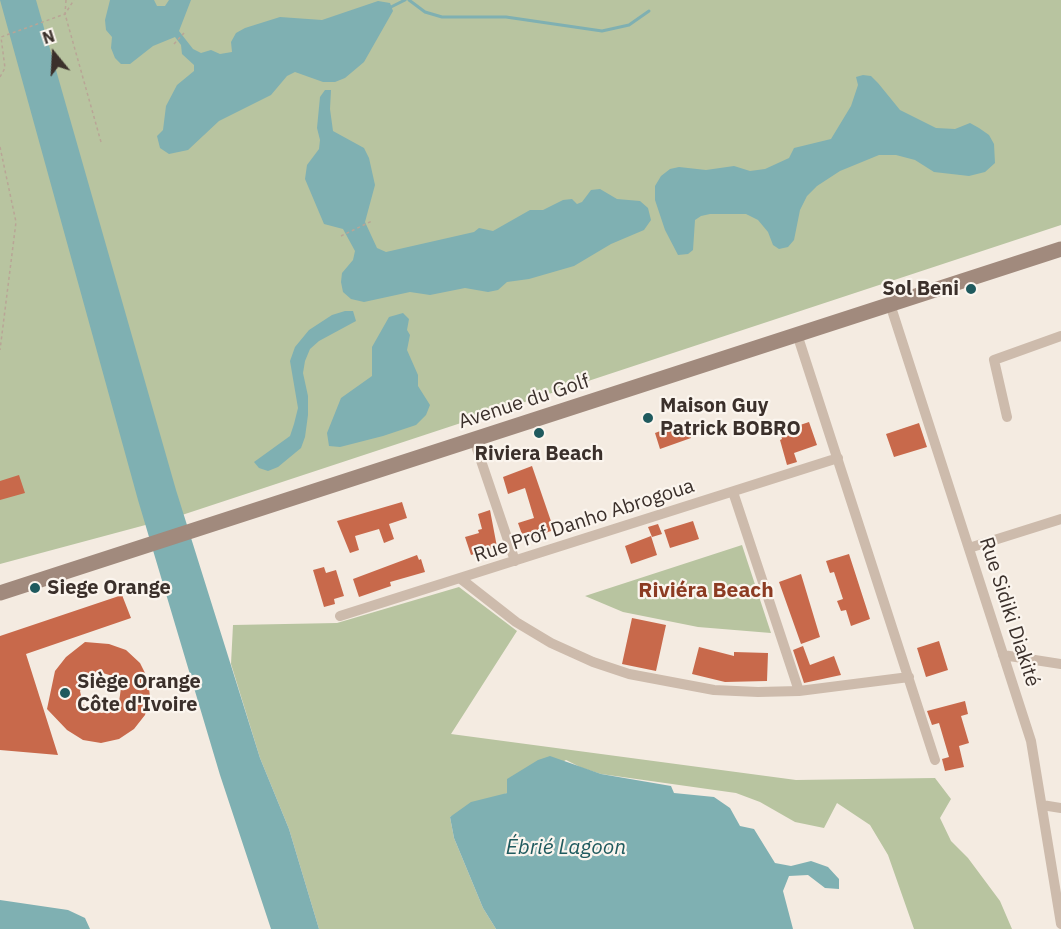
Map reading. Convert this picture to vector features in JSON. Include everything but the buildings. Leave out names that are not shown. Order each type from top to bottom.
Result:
[{"type":"main road","name":"Avenue du Golf","points":[[0,593],[797,334],[893,312],[1061,249]]},
{"type":"street","name":"Rue Sidiki Diakité","points":[[893,312],[1031,741],[1061,924]]},
{"type":"street","points":[[797,334],[935,760]]},
{"type":"street","points":[[1007,417],[994,360],[1060,340]]},
{"type":"street","points":[[474,440],[515,561]]},
{"type":"street","name":"Rue Prof Danho Abrogoua","points":[[340,616],[838,458]]},
{"type":"street","points":[[733,492],[799,691]]},
{"type":"street","points":[[969,548],[1061,519]]},
{"type":"street","points":[[461,579],[516,622],[551,644],[629,674],[714,690],[799,691],[909,677]]},
{"type":"street","points":[[1003,655],[1061,664]]},
{"type":"street","points":[[1042,805],[1061,808]]},
{"type":"path","points":[[66,0],[65,14],[101,142]]},
{"type":"path","points":[[0,77],[5,68],[0,36],[65,14],[74,0]]},
{"type":"path","points":[[174,44],[184,33]]},
{"type":"path","points":[[0,147],[16,222],[0,350]]},
{"type":"path","points":[[340,236],[372,221]]},
{"type":"green space","points":[[0,0],[1061,0],[1061,225],[179,516],[0,564]]},
{"type":"green space","points":[[742,545],[771,633],[698,627],[623,612],[585,596]]},
{"type":"green space","points":[[459,587],[517,631],[451,734],[796,780],[935,778],[951,799],[940,818],[951,841],[968,858],[1000,901],[1012,929],[914,929],[888,855],[870,825],[837,803],[824,828],[795,822],[760,802],[736,793],[601,774],[566,760],[507,793],[450,817],[454,838],[483,908],[496,929],[319,929],[289,829],[260,758],[231,664],[233,625],[337,623]]},
{"type":"water","points":[[0,0],[36,0],[176,490],[260,758],[289,829],[319,929],[271,929],[220,775],[138,500]]},
{"type":"water","points":[[110,0],[154,0],[157,6],[165,6],[169,0],[191,0],[179,31],[193,49],[201,53],[211,50],[220,54],[232,52],[231,42],[236,33],[280,17],[322,20],[378,1],[390,3],[393,11],[364,62],[345,78],[335,82],[323,82],[295,72],[287,76],[271,95],[219,121],[188,150],[169,154],[160,148],[157,136],[163,130],[166,106],[177,85],[194,71],[194,65],[182,54],[181,45],[175,37],[153,46],[130,64],[121,64],[115,58],[111,48],[112,37],[106,30],[105,20]]},
{"type":"water","points":[[871,76],[900,110],[936,128],[955,129],[970,123],[979,128],[989,135],[994,144],[995,163],[985,172],[969,176],[934,172],[915,160],[896,155],[879,155],[840,171],[817,186],[807,196],[800,210],[794,240],[788,247],[779,249],[773,245],[768,232],[758,220],[746,214],[710,214],[695,220],[693,250],[688,254],[678,255],[665,230],[655,200],[655,186],[661,176],[670,169],[679,167],[706,170],[734,166],[750,171],[765,169],[789,158],[794,148],[831,139],[851,106],[858,85],[856,77]]},
{"type":"water","points":[[325,90],[331,90],[330,109],[333,131],[364,148],[369,158],[375,185],[365,222],[377,248],[386,252],[474,232],[479,228],[493,231],[530,210],[543,210],[563,200],[572,199],[577,204],[582,202],[591,190],[600,189],[617,199],[640,201],[648,208],[651,220],[644,230],[611,244],[574,266],[529,279],[507,282],[498,290],[488,292],[465,288],[430,295],[410,292],[364,302],[351,299],[343,292],[341,282],[342,273],[353,260],[355,251],[343,229],[324,224],[305,179],[307,165],[319,149],[320,140],[317,128],[320,97]]},
{"type":"water","points":[[353,311],[356,321],[319,341],[310,349],[305,361],[303,373],[308,396],[308,415],[301,448],[278,467],[268,471],[259,468],[254,462],[290,436],[294,424],[298,408],[290,361],[295,347],[309,330],[332,315]]},
{"type":"water","points":[[403,313],[409,319],[407,330],[410,335],[407,350],[418,375],[418,386],[430,405],[426,415],[416,425],[383,436],[340,447],[329,446],[327,433],[341,398],[372,376],[372,347],[389,317]]},
{"type":"water","name":"Ébrié Lagoon","points":[[550,756],[601,774],[671,786],[674,793],[714,797],[730,808],[740,826],[754,829],[775,863],[791,866],[811,861],[828,867],[839,879],[839,889],[825,888],[808,875],[789,876],[783,891],[793,929],[496,929],[483,908],[454,838],[450,817],[471,802],[507,793],[507,779],[538,760]]},
{"type":"water","points":[[0,900],[68,910],[85,918],[90,929],[0,929]]},
{"type":"waterway","points":[[391,7],[405,0]]},
{"type":"waterway","points":[[409,0],[425,12],[442,17],[506,17],[602,31],[629,25],[649,11]]},
{"type":"place","name":"Sol Beni","points":[[971,289]]},
{"type":"place","name":"Maison Guy Patrick BOBRO","points":[[648,418]]},
{"type":"place","name":"Riviera Beach","points":[[539,433]]},
{"type":"place","name":"Siege Orange","points":[[35,588]]},
{"type":"place","name":"Siège Orange Côte d'Ivoire","points":[[65,693]]},
{"type":"district","name":"Riviéra Beach","points":[[706,591]]}]
